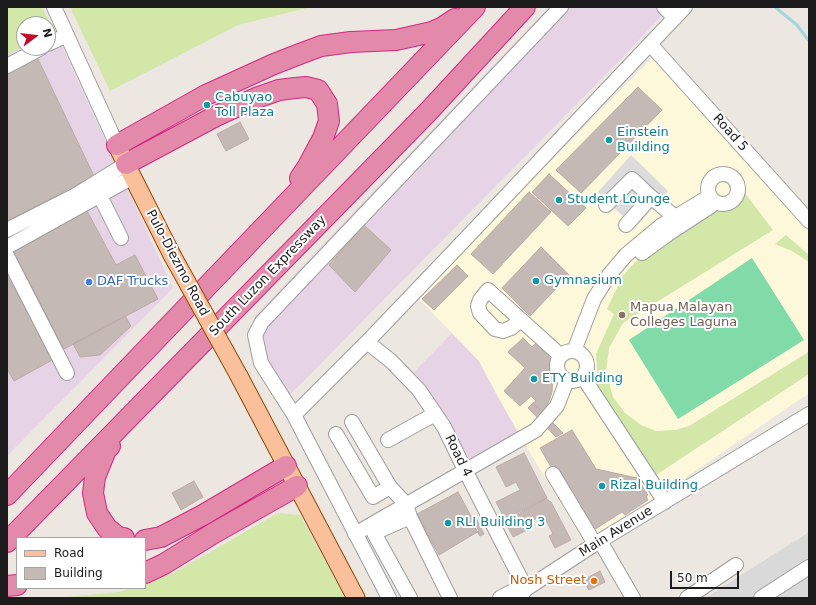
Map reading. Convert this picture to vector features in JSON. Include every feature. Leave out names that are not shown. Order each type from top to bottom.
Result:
[{"type":"highway","points":[[117,145],[206,95],[297,54],[321,46],[351,42],[396,40],[432,32],[443,27],[471,7]]},
{"type":"highway","points":[[7,495],[475,7]]},
{"type":"highway","name":"South Luzon Expressway","points":[[7,542],[428,112],[525,7]]},
{"type":"highway","points":[[130,171],[216,116],[256,98],[279,90],[306,87],[318,90],[327,104],[329,121],[323,138],[308,166],[269,222]]},
{"type":"highway","points":[[118,537],[107,528],[97,513],[93,493],[95,477],[106,450],[139,407]]},
{"type":"highway","points":[[146,540],[161,537],[175,530],[286,466]]},
{"type":"highway","points":[[146,573],[164,564],[214,533],[297,486]]},
{"type":"main road","name":"Pulo-Diezmo Road","points":[[117,145],[172,255],[239,376],[356,598]]},
{"type":"street","name":"Pulo-Diezmo Road","points":[[54,7],[117,145]]},
{"type":"street","points":[[389,598],[294,415],[262,363],[255,335],[262,322],[561,7]]},
{"type":"street","points":[[664,7],[675,18]]},
{"type":"street","points":[[294,415],[367,342],[685,7]]},
{"type":"street","points":[[56,40],[67,35]]},
{"type":"street","name":"Road 5","points":[[650,44],[809,221]]},
{"type":"street","points":[[7,66],[26,56]]},
{"type":"street","points":[[7,247],[100,196],[130,171]]},
{"type":"street","points":[[7,230],[76,195],[130,171]]},
{"type":"street","points":[[606,205],[632,179],[675,217]]},
{"type":"street","points":[[100,196],[121,238]]},
{"type":"street","points":[[626,225],[652,197]]},
{"type":"street","points":[[521,320],[572,354],[585,359],[587,364],[586,373],[583,377],[575,381],[567,380],[560,374],[558,365],[572,354],[616,280],[630,261],[713,199],[675,217],[662,225],[626,255],[609,275],[594,299],[572,354]]},
{"type":"street","points":[[7,256],[67,373]]},
{"type":"street","name":"Road 4","points":[[367,342],[391,361],[419,390],[444,427],[522,593]]},
{"type":"street","points":[[583,377],[665,502]]},
{"type":"street","points":[[410,598],[374,532],[465,470],[536,430],[557,406],[567,380]]},
{"type":"street","points":[[388,440],[435,414]]},
{"type":"street","name":"Main Avenue","points":[[500,598],[511,592],[522,593],[598,543],[809,414]]},
{"type":"street","points":[[352,422],[390,487],[408,510],[450,598]]},
{"type":"street","points":[[336,434],[374,497],[390,487]]},
{"type":"street","points":[[553,474],[633,598]]},
{"type":"street","points":[[355,534],[408,510]]},
{"type":"street","points":[[687,598],[736,565]]},
{"type":"street","points":[[761,598],[809,567]]},
{"type":"shaded area","points":[[549,7],[670,7],[624,56],[279,406],[258,370],[249,345],[255,316]]},
{"type":"shaded area","points":[[56,35],[173,288],[7,456],[7,55],[16,50],[16,56],[56,56]]},
{"type":"shaded area","name":"Mapua Malayan Colleges Laguna","points":[[655,55],[777,193],[809,232],[809,393],[669,489],[583,541],[520,436],[479,361],[417,297]]},
{"type":"shaded area","points":[[631,155],[668,191],[635,228],[598,192]]},
{"type":"shaded area","points":[[452,333],[479,361],[520,436],[471,462],[420,378],[414,372]]},
{"type":"shaded area","points":[[809,532],[809,598],[705,598]]},
{"type":"green space","points":[[7,7],[42,7],[46,16],[16,16],[16,50],[7,55]]},
{"type":"green space","points":[[70,7],[311,7],[238,25],[110,91]]},
{"type":"green space","points":[[745,193],[773,230],[623,323],[609,348],[606,372],[613,397],[625,413],[641,425],[656,431],[675,430],[689,426],[807,353],[809,350],[809,374],[656,475],[598,385],[596,354],[614,314],[607,309],[622,277],[635,262],[716,207],[726,206],[736,201]]},
{"type":"green space","points":[[786,235],[809,255],[809,262],[792,251],[775,244]]},
{"type":"green space","points":[[752,258],[804,340],[678,419],[629,340]]},
{"type":"green space","points":[[278,513],[300,515],[345,598],[56,598],[120,592],[129,589],[146,589],[146,583],[175,572]]},
{"type":"building","points":[[37,57],[94,176],[7,221],[7,73]]},
{"type":"building","name":"Einstein Building","points":[[638,87],[662,110],[581,193],[556,170]]},
{"type":"building","points":[[240,122],[249,139],[226,151],[217,134]]},
{"type":"building","name":"Student Lounge","points":[[549,174],[586,208],[568,226],[532,192]]},
{"type":"building","points":[[529,192],[551,212],[493,274],[471,254]]},
{"type":"building","name":"DAF Trucks","points":[[86,209],[116,265],[135,255],[158,299],[64,349],[12,249]]},
{"type":"building","points":[[364,225],[391,250],[355,292],[329,265]]},
{"type":"building","name":"Gymnasium","points":[[541,247],[569,275],[530,316],[502,288]]},
{"type":"building","points":[[457,265],[468,276],[434,310],[422,299]]},
{"type":"building","points":[[7,276],[54,359],[14,381],[7,369]]},
{"type":"building","points":[[125,316],[131,326],[100,355],[80,357],[73,344]]},
{"type":"building","name":"ETY Building","points":[[523,338],[532,347],[536,343],[544,352],[546,349],[551,362],[553,374],[552,392],[543,413],[533,403],[536,401],[531,396],[520,406],[504,391],[525,368],[508,352]]},
{"type":"building","points":[[533,403],[563,433],[556,437],[528,408]]},
{"type":"building","name":"Rizal Building","points":[[572,430],[596,469],[637,478],[648,495],[646,496],[648,500],[625,515],[622,512],[589,533],[540,448]]},
{"type":"building","points":[[524,453],[547,498],[505,519],[496,502],[520,490],[516,482],[506,487],[496,467]]},
{"type":"building","points":[[194,481],[203,497],[181,510],[172,493]]},
{"type":"building","name":"RLI Building 3","points":[[458,492],[479,531],[439,555],[417,514]]},
{"type":"building","points":[[546,499],[551,502],[571,540],[555,548],[549,536],[553,534],[545,518],[541,516],[524,525],[527,530],[513,537],[505,521]]},
{"type":"building","points":[[476,518],[484,534],[480,536],[471,521]]},
{"type":"building","name":"Nosh Street","points":[[600,571],[605,582],[589,590],[583,580]]},
{"type":"waterway","points":[[775,7],[797,25],[809,41]]},
{"type":"place","name":"Cabuyao Toll Plaza","points":[[207,105]]},
{"type":"place","name":"Einstein Building","points":[[609,140]]},
{"type":"place","name":"Student Lounge","points":[[559,200]]},
{"type":"place","name":"Gymnasium","points":[[536,281]]},
{"type":"place","name":"DAF Trucks","points":[[89,282]]},
{"type":"place","name":"Mapua Malayan Colleges Laguna","points":[[622,315]]},
{"type":"place","name":"ETY Building","points":[[534,379]]},
{"type":"place","name":"Rizal Building","points":[[602,486]]},
{"type":"place","name":"RLI Building 3","points":[[448,523]]},
{"type":"place","name":"Nosh Street","points":[[594,581]]}]
